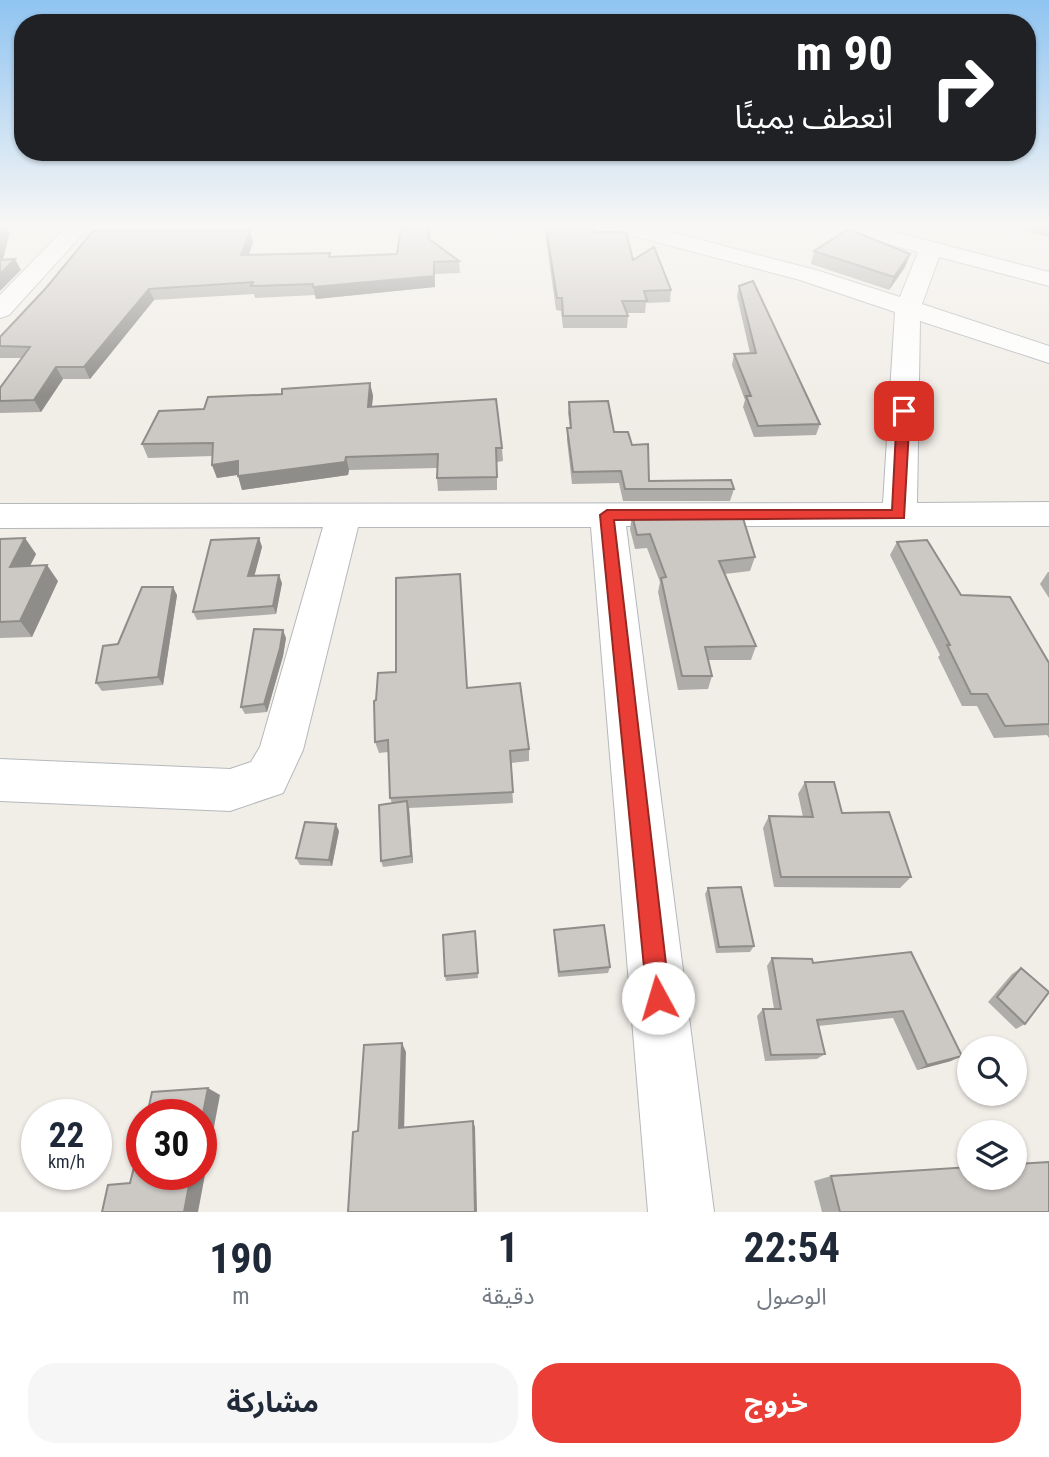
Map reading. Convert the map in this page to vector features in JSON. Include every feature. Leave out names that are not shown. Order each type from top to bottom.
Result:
[{"type":"street","points":[[0,310],[25,284]]},
{"type":"street","points":[[834,284],[1049,355]]},
{"type":"street","points":[[899,514],[908,308],[917,284]]},
{"type":"street","points":[[0,516],[1049,514]]},
{"type":"street","points":[[0,780],[230,790],[267,778],[281,750],[344,515]]},
{"type":"street","points":[[607,515],[681,1212]]},
{"type":"building","points":[[50,284],[230,284],[149,289],[84,367],[56,367],[34,400],[0,401],[0,388],[30,347],[0,346],[0,337]]},
{"type":"building","points":[[252,284],[351,284],[313,287],[313,284],[251,286]]},
{"type":"building","points":[[555,284],[668,284],[671,290],[644,291],[647,301],[622,301],[628,316],[563,316],[562,298],[557,298]]},
{"type":"building","points":[[754,284],[820,424],[758,426],[746,396],[751,396],[734,354],[756,353],[739,286]]},
{"type":"building","points":[[370,383],[368,407],[496,399],[502,448],[496,448],[497,477],[437,478],[438,454],[346,457],[345,462],[238,476],[238,461],[212,465],[213,443],[142,444],[159,411],[204,409],[208,397],[282,394],[282,389]]},
{"type":"building","points":[[608,401],[614,432],[628,432],[632,445],[648,444],[649,481],[731,480],[734,489],[625,489],[621,471],[573,472],[567,428],[571,428],[569,402]]},
{"type":"building","points":[[632,515],[742,515],[755,557],[719,561],[756,646],[705,647],[712,676],[682,676],[661,578],[666,577],[650,534],[637,535]]},
{"type":"building","points":[[25,538],[10,567],[47,565],[20,621],[0,622],[0,539]]},
{"type":"building","points":[[259,538],[248,576],[279,575],[273,606],[193,612],[211,540]]},
{"type":"building","points":[[927,540],[961,595],[1010,597],[1049,663],[1049,724],[1005,726],[987,694],[971,694],[947,645],[950,645],[897,542]]},
{"type":"building","points":[[460,574],[467,688],[520,683],[529,749],[510,751],[513,792],[390,798],[388,740],[375,742],[374,701],[378,673],[396,672],[396,578]]},
{"type":"building","points":[[142,587],[173,587],[158,677],[96,683],[103,646],[118,644]]},
{"type":"building","points":[[254,629],[283,630],[264,704],[241,707]]},
{"type":"building","points":[[805,782],[834,782],[842,813],[889,812],[911,877],[781,877],[769,816],[813,817]]},
{"type":"building","points":[[407,801],[411,856],[381,861],[379,805]]},
{"type":"building","points":[[305,822],[336,824],[329,860],[296,858]]},
{"type":"building","points":[[741,887],[754,946],[719,947],[708,888]]},
{"type":"building","points":[[604,925],[610,967],[559,972],[554,930]]},
{"type":"building","points":[[475,931],[478,973],[445,976],[443,935]]},
{"type":"building","points":[[911,952],[957,1046],[957,1057],[927,1065],[903,1011],[817,1020],[825,1054],[771,1055],[763,1009],[781,1009],[772,958],[812,959],[813,963]]},
{"type":"building","points":[[1021,968],[1049,992],[1025,1024],[997,997]]},
{"type":"building","points":[[402,1043],[399,1128],[473,1121],[475,1212],[348,1212],[353,1132],[358,1131],[364,1045]]},
{"type":"building","points":[[208,1088],[206,1099],[150,1099],[152,1092]]},
{"type":"building","points":[[1049,1162],[1049,1212],[840,1212],[831,1176],[957,1168],[957,1190],[1027,1190],[1027,1163]]},
{"type":"building","points":[[126,1183],[126,1190],[188,1190],[184,1212],[102,1212],[107,1190],[112,1190],[112,1185]]},
{"type":"route","points":[[658,998],[607,515],[899,514],[904,411]]}]
